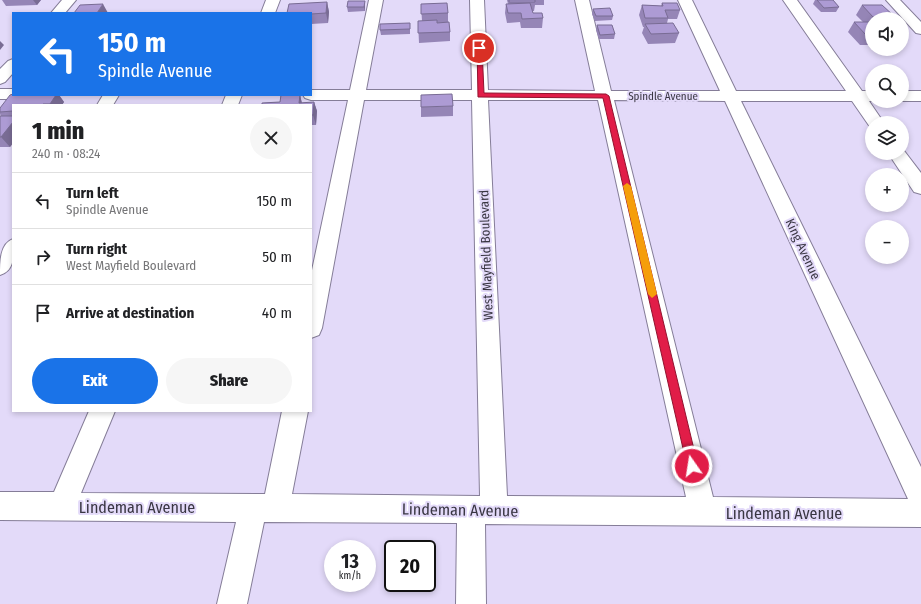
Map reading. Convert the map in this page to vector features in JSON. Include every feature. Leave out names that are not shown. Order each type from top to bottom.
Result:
[{"type":"street","points":[[59,12],[69,0]]},
{"type":"street","points":[[268,12],[273,0]]},
{"type":"street","points":[[312,323],[376,0]]},
{"type":"street","name":"West Mayfield Boulevard","points":[[471,604],[482,511],[480,95],[477,0]]},
{"type":"street","points":[[582,0],[606,96],[703,512]]},
{"type":"street","name":"King Avenue","points":[[685,0],[731,96],[919,513]]},
{"type":"street","points":[[790,0],[865,96]]},
{"type":"street","points":[[893,0],[921,30]]},
{"type":"street","points":[[0,79],[12,65]]},
{"type":"street","points":[[0,94],[12,94]]},
{"type":"street","name":"Spindle Avenue","points":[[312,95],[865,96]]},
{"type":"street","points":[[909,96],[921,96]]},
{"type":"street","points":[[902,160],[921,187]]},
{"type":"street","points":[[0,268],[12,249]]},
{"type":"street","points":[[62,506],[102,412]]},
{"type":"street","points":[[232,604],[295,412]]},
{"type":"street","name":"Lindeman Avenue","points":[[0,506],[482,511],[919,513]]},
{"type":"building","points":[[509,0],[535,0],[535,2],[509,2]]},
{"type":"building","points":[[817,0],[833,0],[839,7],[824,8]]},
{"type":"building","points":[[348,1],[365,1],[364,7],[347,7]]},
{"type":"building","points":[[327,2],[326,13],[312,14],[312,12],[287,12],[289,4]]},
{"type":"building","points":[[447,3],[448,13],[421,14],[421,4]]},
{"type":"building","points":[[530,3],[533,13],[542,13],[543,18],[522,19],[521,13],[508,13],[506,4]]},
{"type":"building","points":[[662,3],[677,3],[680,10],[665,10],[668,18],[645,18],[642,5],[663,6]]},
{"type":"building","points":[[103,4],[98,12],[75,12],[80,5]]},
{"type":"building","points":[[862,5],[882,5],[890,12],[868,12]]},
{"type":"building","points":[[610,8],[613,16],[596,16],[593,9]]},
{"type":"building","points":[[437,20],[437,23],[449,22],[450,32],[418,33],[418,21]]},
{"type":"building","points":[[854,22],[865,22],[865,34]]},
{"type":"building","points":[[410,23],[410,29],[380,30],[380,24]]},
{"type":"building","points":[[673,23],[679,33],[651,34],[645,24]]},
{"type":"building","points":[[597,25],[612,25],[615,34],[600,35]]},
{"type":"building","points":[[452,94],[453,106],[421,107],[421,95]]},
{"type":"building","points":[[10,95],[55,96],[50,104],[12,104],[12,111],[0,112],[0,108]]},
{"type":"building","points":[[281,96],[300,96],[299,103],[314,102],[313,115],[312,104],[262,104],[280,102]]},
{"type":"building","points":[[0,116],[12,116],[12,123],[0,137]]},
{"type":"slow traffic","points":[[627,186],[652,294]]},
{"type":"route","points":[[479,48],[480,95],[606,96],[692,466]]}]
